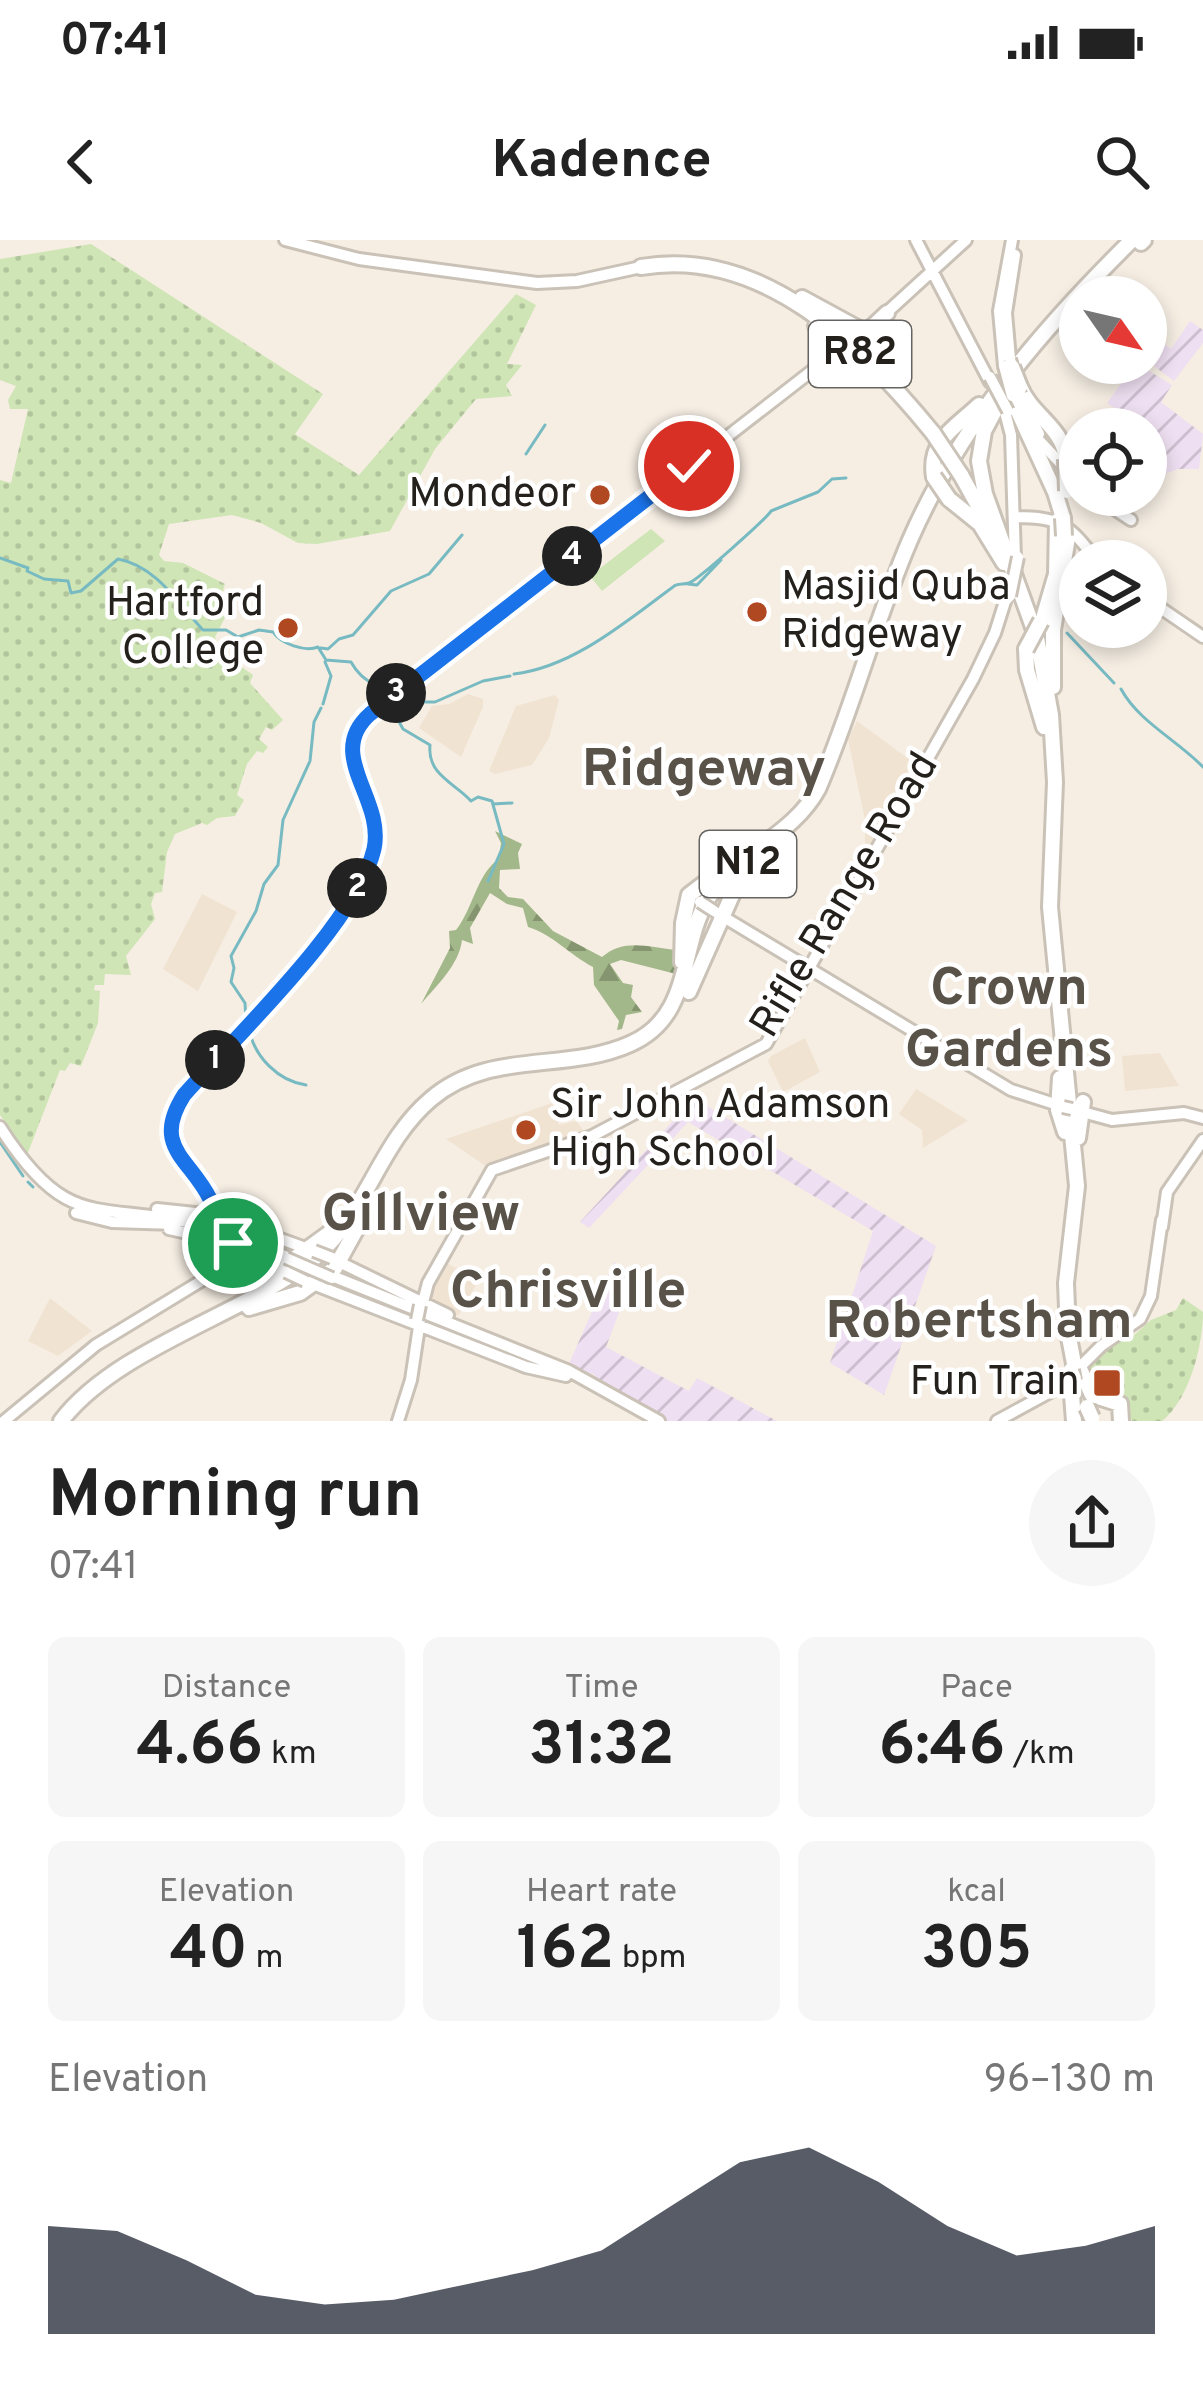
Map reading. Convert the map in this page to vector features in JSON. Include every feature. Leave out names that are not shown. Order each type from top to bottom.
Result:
[{"type":"highway","name":"N12","points":[[1107,276],[1140,241]]},
{"type":"highway","name":"N12","points":[[657,1028],[679,995],[699,919],[713,891],[789,827],[811,801],[918,521],[977,418],[1038,338],[1140,241]]},
{"type":"highway","name":"R82","points":[[640,264],[706,265],[740,274],[779,289],[832,331],[905,396],[935,432],[1012,559]]},
{"type":"highway","points":[[779,289],[861,335],[905,396]]},
{"type":"highway","points":[[779,289],[838,350],[905,396]]},
{"type":"highway","points":[[861,335],[887,313]]},
{"type":"highway","name":"N12","points":[[657,1028],[683,997],[703,922],[715,897],[805,818],[824,788],[931,510],[968,443],[1012,399],[1059,334]]},
{"type":"highway","points":[[1038,338],[978,406],[940,439],[933,455],[934,477],[949,499],[1012,559],[1051,750]]},
{"type":"highway","points":[[1006,355],[1012,399],[1055,492],[1063,526]]},
{"type":"highway","points":[[1012,399],[1032,409],[1059,434]]},
{"type":"highway","points":[[1012,399],[984,431],[979,456],[985,494],[1037,638],[1051,750],[1047,905],[1077,1188],[1066,1276],[1068,1332],[1082,1397]]},
{"type":"highway","name":"R82","points":[[962,471],[1012,559]]},
{"type":"highway","points":[[1066,516],[1046,618],[1050,907],[1074,1170]]},
{"type":"highway","points":[[1051,750],[1027,670],[1026,649],[1059,597]]},
{"type":"highway","points":[[657,1028],[679,984],[682,923],[695,898],[780,832],[811,801]]},
{"type":"highway","points":[[64,1421],[100,1382],[319,1255],[351,1220],[418,1111],[467,1076],[501,1065],[617,1049],[657,1028],[682,1005],[730,913],[744,874],[785,836]]},
{"type":"highway","points":[[1060,1044],[1055,1104],[1074,1170]]},
{"type":"highway","points":[[1066,1064],[1088,1114],[1074,1170],[1061,1287],[1065,1345],[1082,1397],[1093,1406],[1106,1400],[1118,1407],[1118,1421]]},
{"type":"highway","points":[[188,1333],[349,1214],[387,1162]]},
{"type":"highway","points":[[210,1326],[330,1273],[387,1162]]},
{"type":"highway","points":[[64,1421],[104,1386],[322,1259],[355,1222],[387,1162]]},
{"type":"highway","points":[[1082,1397],[1092,1395],[1120,1404],[1118,1421]]},
{"type":"main road","name":"R82","points":[[285,240],[359,260],[537,283],[577,281],[640,264]]},
{"type":"main road","name":"R82","points":[[307,240],[379,257],[543,278],[640,264]]},
{"type":"main road","points":[[917,240],[932,271]]},
{"type":"main road","points":[[887,313],[964,240]]},
{"type":"main road","points":[[1006,355],[1012,243]]},
{"type":"main road","points":[[213,1231],[177,1156],[172,1130],[181,1100],[312,952],[358,888],[375,842],[373,819],[349,752],[350,734],[362,718],[861,335],[932,271]]},
{"type":"main road","name":"Rifle Range Road","points":[[932,271],[984,368]]},
{"type":"main road","name":"Rifle Range Road","points":[[397,1421],[417,1317],[435,1266],[483,1180],[499,1165],[590,1137],[763,1047],[998,633],[1009,594],[1018,519],[1012,399],[984,368],[932,271]]},
{"type":"main road","points":[[680,471],[761,416],[838,350]]},
{"type":"main road","points":[[1018,519],[1063,526],[1076,540]]},
{"type":"main road","name":"Rifle Range Road","points":[[973,679],[1009,594]]},
{"type":"main road","points":[[1167,613],[1203,638]]},
{"type":"main road","points":[[695,898],[758,942],[787,954]]},
{"type":"main road","points":[[725,918],[1011,1090],[1088,1114],[1184,1109],[1203,1116]]},
{"type":"main road","points":[[0,1127],[28,1180],[69,1203],[99,1211],[155,1214],[330,1273],[560,1367],[655,1421]]},
{"type":"main road","points":[[0,1138],[28,1180],[83,1215],[213,1231],[330,1273],[575,1378],[655,1421]]},
{"type":"main road","points":[[998,1421],[1061,1386],[1082,1397],[1100,1347],[1145,1310],[1167,1192],[1203,1140]]},
{"type":"main road","points":[[177,1156],[205,1190]]},
{"type":"main road","points":[[4,1421],[105,1338],[205,1276],[213,1231],[207,1175]]},
{"type":"main road","points":[[289,1259],[330,1273],[526,1367],[575,1378]]},
{"type":"main road","points":[[330,1273],[397,1316],[417,1317],[560,1367]]},
{"type":"shaded area","points":[[1190,321],[1203,330],[1203,343],[1174,381],[1167,376],[1167,346],[1171,349]]},
{"type":"shaded area","points":[[1121,384],[1172,385],[1161,402],[1203,434],[1199,469],[1167,473],[1167,408],[1114,408],[1107,403]]},
{"type":"shaded area","points":[[468,694],[483,699],[483,707],[461,757],[419,728],[432,706]]},
{"type":"shaded area","points":[[555,695],[559,700],[549,738],[532,765],[495,774],[489,771],[516,706]]},
{"type":"shaded area","points":[[857,721],[918,766],[869,857],[865,856],[865,820],[848,739]]},
{"type":"shaded area","points":[[202,894],[237,912],[198,991],[163,969]]},
{"type":"shaded area","points":[[805,1038],[820,1072],[783,1092],[768,1061]]},
{"type":"shaded area","points":[[1160,1053],[1179,1086],[1125,1091],[1122,1056]]},
{"type":"shaded area","points":[[916,1089],[967,1121],[923,1148],[922,1130],[899,1114]]},
{"type":"shaded area","points":[[694,1098],[936,1246],[884,1395],[830,1363],[873,1231],[688,1122],[589,1228],[580,1222]]},
{"type":"shaded area","name":"Sir John Adamson High School","points":[[552,1103],[559,1125],[576,1121],[588,1136],[487,1167],[446,1139]]},
{"type":"shaded area","points":[[443,1261],[479,1280],[458,1316],[430,1302],[427,1295]]},
{"type":"shaded area","points":[[614,1262],[634,1273],[606,1347],[689,1391],[697,1378],[777,1421],[668,1421],[594,1380],[595,1375],[568,1366]]},
{"type":"shaded area","points":[[50,1298],[92,1331],[58,1356],[28,1341]]},
{"type":"green space","points":[[91,244],[323,394],[295,434],[359,475],[516,294],[536,305],[507,364],[522,365],[506,385],[512,396],[476,399],[435,449],[390,531],[317,544],[298,543],[261,523],[232,515],[169,524],[159,555],[225,584],[221,598],[232,604],[215,637],[219,651],[253,675],[250,683],[283,720],[272,730],[266,727],[259,739],[268,747],[263,753],[257,751],[247,764],[237,795],[244,800],[235,816],[175,834],[167,852],[162,892],[155,893],[151,904],[155,919],[126,956],[131,975],[105,974],[104,985],[95,985],[94,990],[100,991],[98,1023],[81,1066],[70,1063],[65,1071],[60,1070],[27,1155],[0,1115],[0,480],[11,483],[28,409],[10,409],[8,400],[16,386],[0,380],[0,259]]},
{"type":"green space","points":[[651,529],[665,541],[602,591],[590,576]]},
{"type":"green space","points":[[495,831],[522,844],[520,869],[500,870],[499,888],[508,897],[523,899],[553,931],[602,957],[628,946],[675,950],[680,975],[621,960],[610,964],[623,983],[633,985],[631,997],[642,1012],[626,1015],[622,1029],[617,1030],[619,1021],[594,985],[593,967],[528,927],[523,908],[490,893],[470,928],[473,944],[462,940],[452,966],[421,1004],[450,948],[449,931],[456,930],[485,873],[499,859],[501,843]]},
{"type":"green space","points":[[1183,1298],[1203,1312],[1187,1386],[1162,1421],[1132,1421],[1119,1396],[1100,1397],[1085,1369],[1101,1351],[1176,1310]]},
{"type":"waterway","points":[[526,454],[545,425]]},
{"type":"waterway","points":[[514,674],[558,662],[600,640],[675,586],[695,579],[771,511],[818,492],[832,479],[846,478]]},
{"type":"waterway","points":[[321,648],[353,635],[391,591],[429,574],[462,535]]},
{"type":"waterway","points":[[0,558],[44,579],[68,581],[71,593],[81,591],[118,559],[132,563],[165,587],[203,630],[226,630],[238,637],[259,630],[273,632],[294,646],[318,647],[326,660],[351,662],[385,696]]},
{"type":"waterway","points":[[688,584],[697,585],[721,560]]},
{"type":"waterway","points":[[1081,648],[1114,683]]},
{"type":"waterway","points":[[323,704],[331,676],[325,662]]},
{"type":"waterway","points":[[393,702],[435,702],[483,681],[510,676]]},
{"type":"waterway","points":[[1121,689],[1138,711],[1203,767]]},
{"type":"waterway","points":[[390,702],[400,713],[403,729],[430,745],[433,764],[443,778],[471,801],[478,797],[492,801],[504,844],[488,881]]},
{"type":"waterway","points":[[246,1021],[245,1003],[231,982],[231,956],[256,911],[264,884],[278,865],[283,820],[310,761],[314,722],[321,708]]},
{"type":"waterway","points":[[493,804],[512,803]]},
{"type":"waterway","points":[[249,1030],[269,1066],[286,1079],[306,1085]]},
{"type":"waterway","points":[[0,1142],[23,1176]]},
{"type":"waterway","points":[[34,1180],[73,1209]]},
{"type":"waterway","points":[[28,1182],[33,1187]]},
{"type":"place","name":"Mondeor","points":[[600,495]]},
{"type":"place","name":"Masjid Quba Ridgeway","points":[[757,612]]},
{"type":"place","name":"Hartford College","points":[[288,628]]},
{"type":"place","name":"Sir John Adamson High School","points":[[526,1130]]},
{"type":"place","name":"Fun Train","points":[[1107,1383]]},
{"type":"district","name":"Ridgeway","points":[[704,771]]},
{"type":"district","name":"Crown Gardens","points":[[1009,1021]]},
{"type":"district","name":"Gillview","points":[[421,1216]]},
{"type":"district","name":"Chrisville","points":[[568,1293]]},
{"type":"district","name":"Robertsham","points":[[979,1323]]},
{"type":"route","points":[[233,1243],[215,1238],[211,1200],[175,1150],[173,1118],[184,1095],[325,937],[364,874],[374,846],[374,822],[352,756],[354,731],[689,466]]}]
